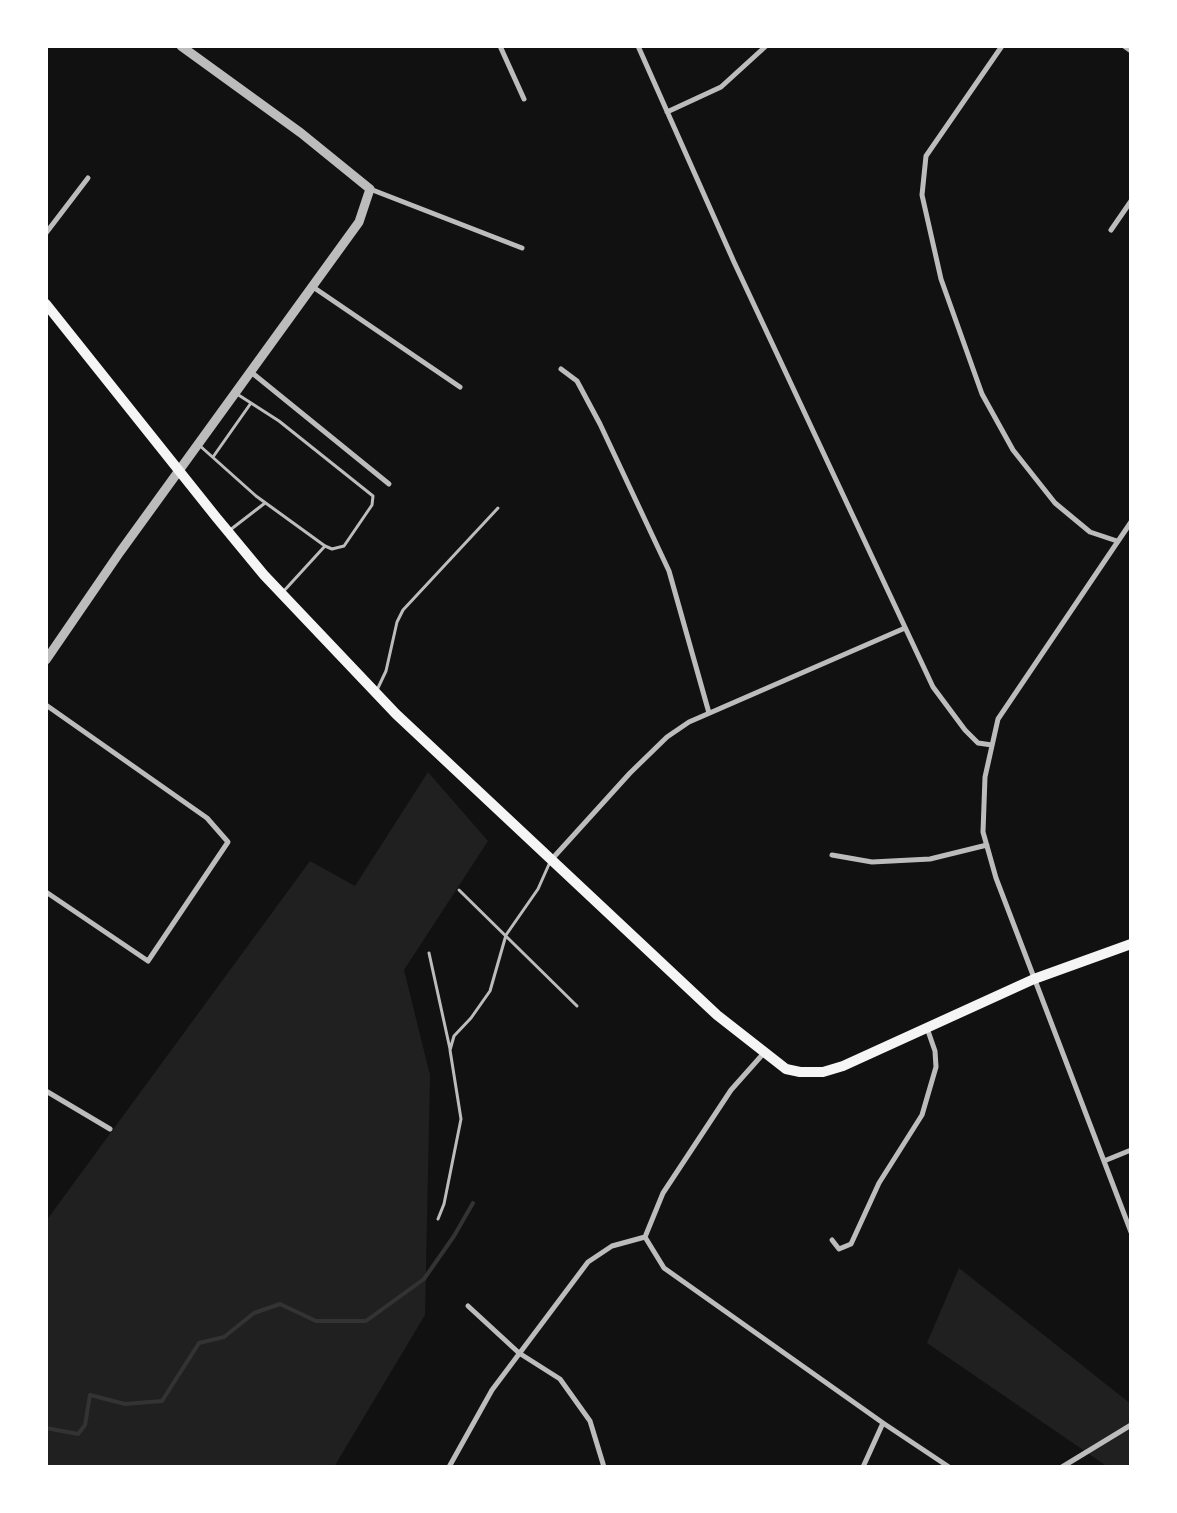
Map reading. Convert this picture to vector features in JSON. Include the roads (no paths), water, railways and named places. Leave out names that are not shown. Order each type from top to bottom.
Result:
[{"type":"main road","points":[[46,304],[228,532],[282,594],[396,714],[717,1015],[763,1054],[786,1069],[822,1072],[844,1066],[1034,979],[1131,944]]},
{"type":"street","points":[[181,46],[301,134],[370,188],[522,248]]},
{"type":"street","points":[[500,46],[524,99]]},
{"type":"street","points":[[638,46],[738,270],[932,687],[965,730],[978,742],[992,745]]},
{"type":"street","points":[[667,112],[721,87],[766,46]]},
{"type":"street","points":[[1002,46],[926,156],[922,195],[940,279],[982,394],[1013,450],[1055,503],[1090,532],[1117,541]]},
{"type":"street","points":[[1124,46],[1131,51]]},
{"type":"street","points":[[46,233],[88,178]]},
{"type":"street","points":[[46,660],[120,552],[359,222],[370,188]]},
{"type":"street","points":[[1111,230],[1131,201]]},
{"type":"street","points":[[312,287],[460,388]]},
{"type":"street","points":[[561,369],[577,380],[600,424],[669,571],[709,713]]},
{"type":"street","points":[[251,372],[389,484]]},
{"type":"street","points":[[1131,522],[998,719],[985,778],[983,832],[996,878],[1131,1232]]},
{"type":"street","points":[[552,859],[630,772],[667,737],[689,722],[905,628]]},
{"type":"street","points":[[46,705],[207,818],[228,842],[148,961],[46,892]]},
{"type":"street","points":[[832,855],[872,862],[930,859],[987,845]]},
{"type":"street","points":[[832,1240],[839,1249],[851,1244],[879,1182],[922,1115],[936,1067],[935,1051],[926,1028]]},
{"type":"street","points":[[645,1237],[663,1192],[731,1090],[763,1054]]},
{"type":"street","points":[[46,1091],[110,1129]]},
{"type":"street","points":[[1104,1160],[1131,1150]]},
{"type":"street","points":[[449,1467],[492,1390],[588,1262],[612,1246],[645,1237]]},
{"type":"street","points":[[645,1237],[664,1268],[883,1423],[949,1467]]},
{"type":"street","points":[[468,1306],[519,1353],[560,1379],[590,1421],[604,1467]]},
{"type":"street","points":[[864,1467],[883,1423]]},
{"type":"street","points":[[1062,1467],[1131,1425]]},
{"type":"lane","points":[[199,445],[265,503],[325,546],[332,549],[344,546],[372,505],[373,496],[279,421],[236,393]]},
{"type":"lane","points":[[213,457],[251,403]]},
{"type":"lane","points":[[228,532],[265,503]]},
{"type":"lane","points":[[376,693],[384,676],[397,622],[403,610],[498,508]]},
{"type":"lane","points":[[282,594],[325,546]]},
{"type":"lane","points":[[450,1050],[454,1036],[471,1018],[490,991],[506,935],[538,889],[552,859]]},
{"type":"lane","points":[[459,890],[577,1006]]},
{"type":"lane","points":[[429,953],[450,1050],[461,1119],[444,1204],[438,1219]]},
{"type":"waterway","points":[[46,1428],[78,1434],[85,1425],[90,1395],[125,1404],[162,1401],[199,1343],[224,1337],[254,1313],[280,1304],[316,1321],[366,1321],[424,1279],[454,1236],[473,1203]]}]
